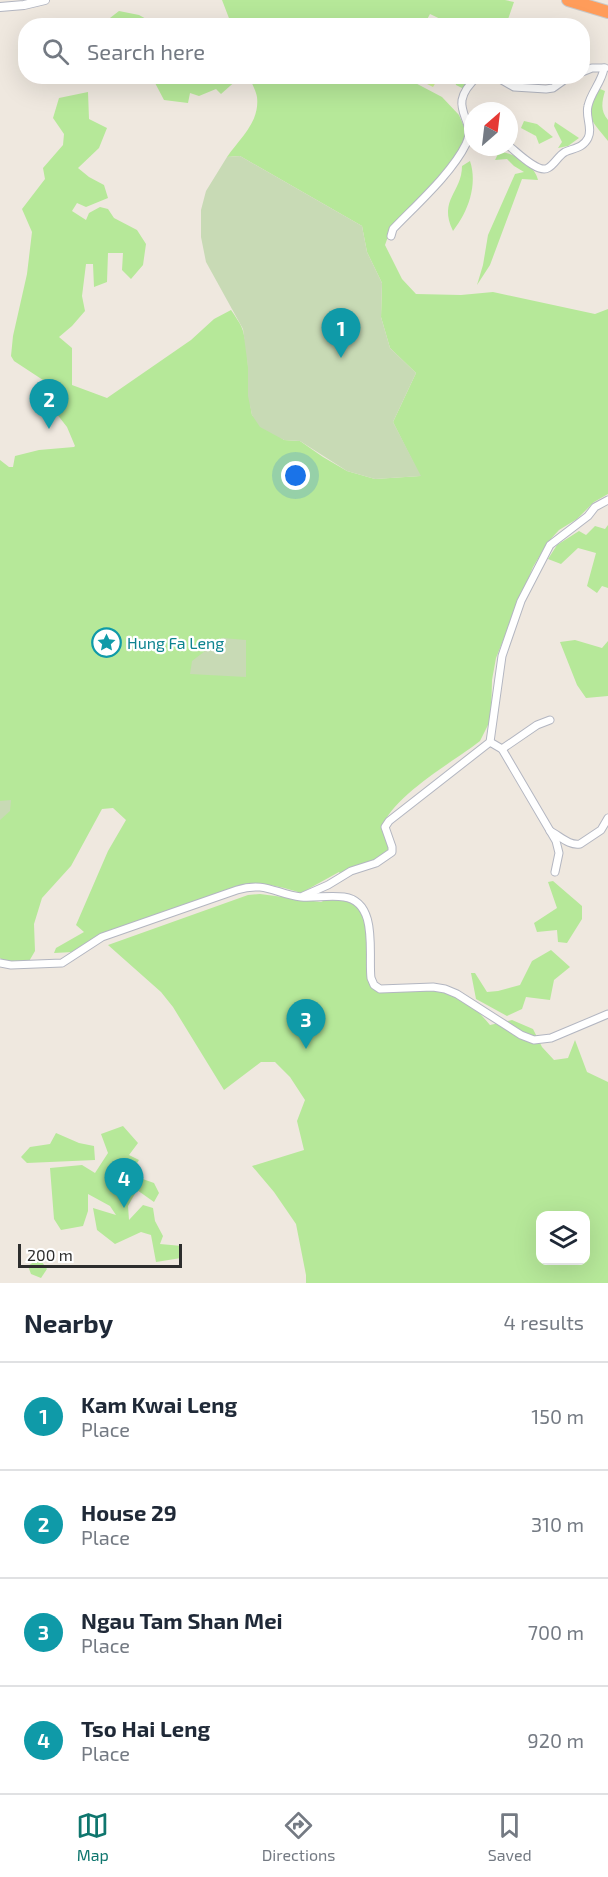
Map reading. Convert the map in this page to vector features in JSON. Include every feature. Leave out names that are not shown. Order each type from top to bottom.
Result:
[{"type":"highway","points":[[568,0],[608,12]]},
{"type":"street","points":[[0,7],[45,0]]},
{"type":"street","points":[[518,153],[537,168],[544,169],[562,154],[580,148],[588,140],[590,132],[588,106],[606,68],[590,69]]},
{"type":"street","points":[[392,236],[393,229],[453,164],[468,142],[468,124],[461,103],[472,84]]},
{"type":"street","points":[[509,84],[514,87],[546,89],[559,84]]},
{"type":"street","points":[[301,897],[351,871],[376,863],[392,852],[385,827],[388,821],[490,742],[502,656],[521,601],[550,545],[588,516],[596,507],[608,500]]},
{"type":"street","points":[[502,749],[537,725],[550,720]]},
{"type":"street","points":[[490,742],[502,749],[556,841],[559,853],[555,872]]},
{"type":"street","points":[[550,831],[569,843],[580,844],[601,830],[608,818]]},
{"type":"street","points":[[0,963],[11,965],[62,963],[102,937],[246,887],[262,886],[301,897],[345,897],[359,903],[366,915],[369,930],[371,978],[374,985],[380,988],[445,989],[457,994],[521,1035],[534,1040],[551,1038],[608,1014]]},
{"type":"green space","points":[[222,0],[505,0],[514,2],[508,18],[438,18],[430,14],[428,18],[229,18]]},
{"type":"green space","points":[[119,11],[144,18],[110,18]]},
{"type":"green space","points":[[156,84],[232,84],[221,94],[216,89],[199,96],[190,93],[188,103],[164,100]]},
{"type":"green space","points":[[253,84],[417,84],[442,97],[459,115],[464,127],[464,143],[449,169],[391,228],[385,245],[402,279],[416,294],[461,295],[493,292],[595,314],[608,309],[608,494],[594,502],[577,519],[559,530],[548,542],[533,567],[496,658],[492,680],[491,719],[480,741],[410,792],[388,816],[382,828],[390,846],[385,855],[344,879],[339,872],[301,893],[269,885],[237,888],[73,952],[54,953],[56,948],[84,932],[76,925],[108,851],[126,820],[113,808],[102,809],[71,866],[42,898],[34,924],[35,951],[28,963],[6,962],[0,958],[0,460],[9,467],[13,467],[15,456],[39,450],[75,446],[67,427],[49,404],[46,382],[14,361],[11,356],[13,336],[27,274],[32,232],[22,209],[45,179],[43,168],[63,145],[64,134],[53,118],[59,98],[88,92],[89,119],[107,128],[99,148],[78,168],[104,185],[108,198],[86,207],[77,203],[72,211],[86,220],[89,213],[100,207],[108,209],[114,218],[137,230],[146,244],[143,265],[131,279],[122,270],[123,253],[108,253],[107,282],[94,287],[93,264],[86,264],[82,296],[85,311],[59,337],[72,348],[72,385],[107,398],[191,340],[214,319],[231,310],[241,326],[245,341],[252,415],[284,440],[300,441],[347,471],[375,479],[420,476],[393,422],[416,373],[390,348],[381,317],[382,283],[367,252],[362,226],[240,156],[227,157],[252,122],[257,97]]},
{"type":"green space","points":[[456,84],[470,84],[467,88]]},
{"type":"green space","points":[[595,87],[605,91],[602,106],[608,120],[608,141],[591,117],[590,105]]},
{"type":"green space","points":[[524,121],[537,124],[553,137],[539,144],[536,136],[521,128]]},
{"type":"green space","points":[[555,122],[579,138],[568,146],[558,148],[562,142],[554,126]]},
{"type":"green space","points":[[240,156],[362,226],[367,252],[382,283],[381,317],[390,348],[416,373],[393,422],[421,476],[375,479],[347,471],[300,441],[284,440],[260,427],[252,415],[248,396],[248,367],[243,329],[206,262],[201,237],[201,210],[206,191],[227,157]]},
{"type":"green space","points":[[497,156],[515,156],[533,169],[538,180],[522,179],[490,265],[477,285],[488,235],[515,174],[524,172],[507,159],[495,160]]},
{"type":"green space","points":[[470,161],[473,179],[470,198],[453,231],[449,220],[449,203],[461,175],[462,166]]},
{"type":"green space","points":[[608,525],[608,588],[602,586],[597,593],[587,586],[596,553],[578,548],[561,564],[548,559],[557,545],[579,531],[586,535],[595,526],[605,529]]},
{"type":"green space","points":[[222,638],[246,640],[246,677],[190,674],[192,661]]},
{"type":"green space","points":[[575,640],[602,648],[608,641],[608,696],[586,698],[577,685],[560,642]]},
{"type":"green space","points":[[11,800],[10,811],[0,820],[0,801]]},
{"type":"green space","points":[[553,881],[582,906],[582,919],[567,943],[558,942],[557,930],[537,932],[534,923],[557,908],[548,882]]},
{"type":"green space","points":[[260,894],[321,902],[336,895],[353,896],[353,904],[363,913],[367,933],[368,978],[383,991],[440,991],[461,998],[478,1011],[490,1025],[512,1020],[533,1029],[542,1047],[554,1060],[568,1058],[575,1040],[587,1072],[608,1082],[608,1283],[306,1283],[296,1224],[274,1192],[252,1166],[304,1150],[297,1121],[305,1100],[290,1077],[275,1062],[261,1062],[224,1090],[173,1007],[161,992],[108,945],[248,895]]},
{"type":"green space","points":[[551,950],[570,967],[554,980],[550,1000],[526,997],[522,1009],[507,1016],[476,999],[471,973],[475,973],[487,992],[520,985],[532,961]]},
{"type":"green space","points":[[123,1126],[138,1143],[129,1155],[139,1160],[130,1174],[114,1188],[118,1192],[137,1177],[154,1183],[159,1193],[154,1202],[137,1190],[128,1206],[129,1220],[143,1205],[153,1208],[155,1221],[163,1236],[160,1244],[182,1246],[181,1258],[156,1262],[151,1235],[141,1232],[115,1244],[97,1230],[93,1208],[116,1215],[110,1206],[88,1194],[88,1211],[83,1226],[61,1230],[54,1219],[50,1168],[82,1165],[95,1173],[108,1153],[101,1134]]},
{"type":"green space","points":[[56,1133],[79,1143],[94,1146],[95,1160],[27,1163],[21,1157],[30,1147],[50,1144]]},
{"type":"green space","points":[[39,1258],[47,1269],[41,1278],[31,1274],[28,1266]]},
{"type":"place","name":"Kam Kwai Leng","points":[[341,358]]},
{"type":"place","name":"House 29","points":[[49,429]]},
{"type":"place","name":"Hung Fa Leng","points":[[106,643]]},
{"type":"place","name":"Ngau Tam Shan Mei","points":[[306,1049]]},
{"type":"place","name":"Tso Hai Leng","points":[[124,1208]]}]
